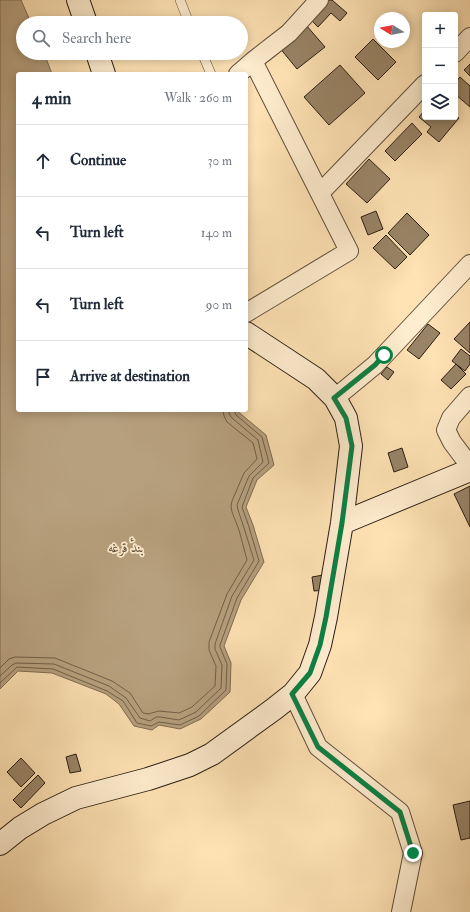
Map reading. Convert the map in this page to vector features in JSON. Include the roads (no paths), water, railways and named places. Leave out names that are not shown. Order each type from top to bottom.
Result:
[{"type":"main road","points":[[78,0],[84,16]]},
{"type":"main road","points":[[99,60],[103,72]]},
{"type":"main road","points":[[0,844],[20,828],[43,814],[76,798],[148,779],[190,765],[212,754],[274,710],[292,694],[310,673],[320,645],[326,617],[342,523],[352,446],[346,418],[334,398],[316,379],[248,334]]},
{"type":"main road","points":[[342,523],[470,470]]},
{"type":"street","points":[[240,72],[289,33],[319,0]]},
{"type":"street","points":[[458,50],[470,37]]},
{"type":"street","points":[[248,312],[349,251],[253,61]]},
{"type":"street","points":[[320,193],[422,87]]},
{"type":"street","points":[[334,398],[375,365],[470,264]]},
{"type":"street","points":[[470,396],[451,418],[446,430],[452,442],[470,466]]},
{"type":"street","points":[[292,694],[318,747],[400,812],[413,853],[401,912]]},
{"type":"lane","points":[[180,0],[186,16]]},
{"type":"lane","points":[[205,60],[210,72]]},
{"type":"water","name":"بندٔ قرغه","points":[[0,0],[21,0],[28,16],[16,16],[16,60],[47,60],[51,72],[16,72],[16,412],[238,412],[266,435],[274,465],[257,480],[246,507],[264,562],[241,600],[224,646],[231,663],[230,692],[201,719],[180,729],[159,725],[152,730],[134,726],[119,704],[106,694],[52,673],[18,671],[0,689]]}]
